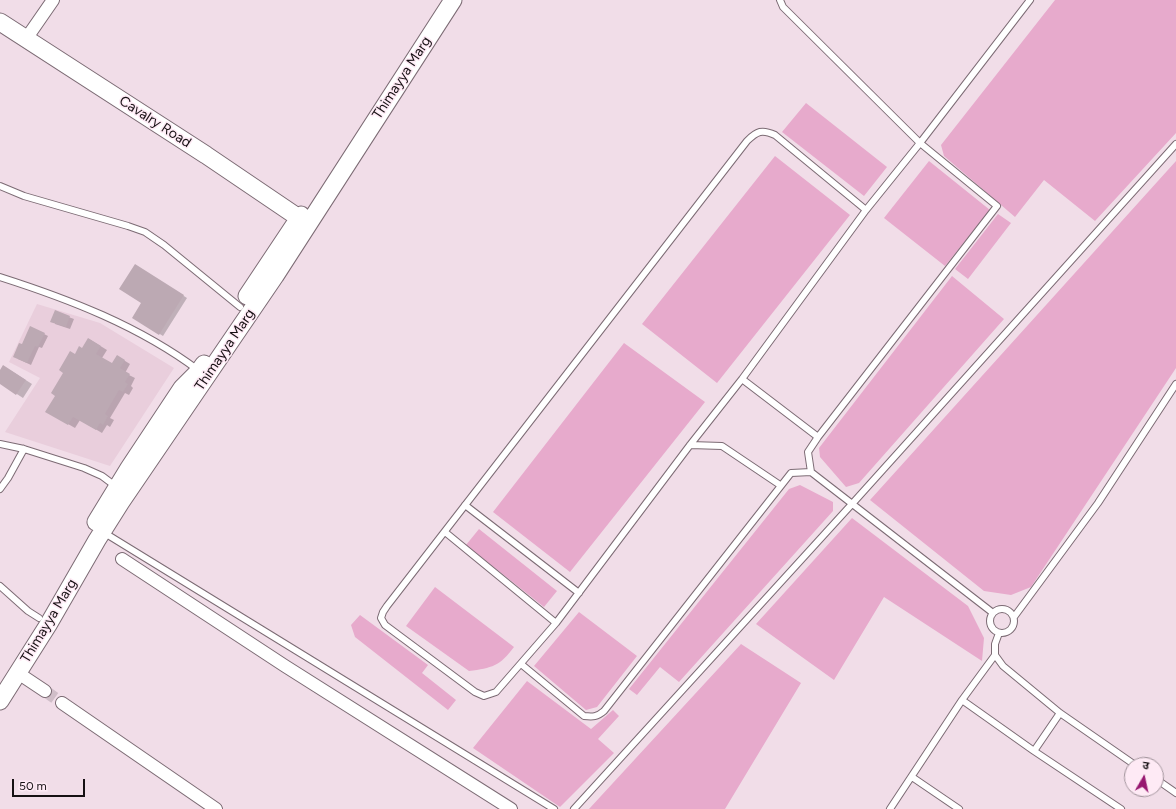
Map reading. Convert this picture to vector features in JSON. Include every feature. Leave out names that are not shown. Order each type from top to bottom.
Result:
[{"type":"street","points":[[26,39],[53,0]]},
{"type":"street","name":"Thimayya Marg","points":[[304,221],[440,0]]},
{"type":"street","name":"Thimayya Marg","points":[[0,701],[48,625],[102,532],[304,221],[453,0]]},
{"type":"street","name":"Cavalry Road","points":[[0,22],[206,155],[304,221]]},
{"type":"street","name":"Thimayya Marg","points":[[0,679],[39,618],[108,501],[182,388],[199,371],[240,307],[270,273]]},
{"type":"street","points":[[122,559],[285,666],[511,809]]},
{"type":"street","points":[[18,673],[45,692]]},
{"type":"street","points":[[62,703],[216,809]]},
{"type":"lane","points":[[780,0],[783,7],[920,143],[997,206],[818,437],[808,452],[811,472]]},
{"type":"lane","points":[[866,210],[775,135],[767,131],[761,131],[753,135],[383,612],[382,618],[385,625],[475,692],[484,696],[496,692],[556,623],[690,445],[742,379],[866,210],[920,143],[1030,0]]},
{"type":"lane","points":[[574,809],[852,504],[1176,144]]},
{"type":"lane","points":[[0,186],[24,196],[145,232],[164,245],[240,307]]},
{"type":"lane","points":[[0,278],[61,299],[104,316],[148,338],[199,371]]},
{"type":"lane","points":[[742,379],[818,437]]},
{"type":"lane","points":[[1014,617],[1098,503],[1176,384]]},
{"type":"lane","points":[[0,444],[24,449],[84,468],[102,476],[118,486]]},
{"type":"lane","points":[[690,445],[722,446],[780,485]]},
{"type":"lane","points":[[0,489],[8,478],[24,449]]},
{"type":"lane","points":[[521,664],[584,716],[598,716],[604,711],[780,485],[791,473],[811,472],[993,614]]},
{"type":"lane","points":[[465,506],[579,593]]},
{"type":"lane","points":[[102,532],[554,809]]},
{"type":"lane","points":[[445,532],[556,623]]},
{"type":"lane","points":[[0,586],[28,611],[39,618]]},
{"type":"lane","points":[[1000,610],[1011,612],[1015,623],[1010,631],[999,633],[994,630],[990,620],[993,614],[1000,610]]},
{"type":"lane","points":[[890,809],[912,778],[962,700],[995,656],[999,633]]},
{"type":"lane","points":[[995,656],[1009,670],[1060,713],[1124,757]]},
{"type":"lane","points":[[962,700],[1034,751],[1121,809]]},
{"type":"lane","points":[[1034,751],[1060,713]]},
{"type":"lane","points":[[912,778],[959,809]]},
{"type":"lane","points":[[1164,785],[1176,793]]},
{"type":"shaded area","points":[[1055,0],[1176,0],[1176,133],[1095,221],[1044,180],[1015,217],[944,156],[941,145]]},
{"type":"shaded area","points":[[806,103],[887,167],[864,196],[782,132]]},
{"type":"shaded area","points":[[775,156],[850,215],[717,383],[642,324]]},
{"type":"shaded area","points":[[929,161],[990,210],[945,266],[884,218]]},
{"type":"shaded area","points":[[1176,161],[1176,368],[1031,587],[1011,595],[984,591],[870,500]]},
{"type":"shaded area","points":[[998,214],[1011,223],[968,279],[955,269]]},
{"type":"shaded area","points":[[952,276],[1004,319],[859,483],[846,487],[820,457],[819,448]]},
{"type":"shaded area","points":[[37,304],[100,323],[174,368],[110,466],[5,432],[40,378],[9,362]]},
{"type":"shaded area","points":[[624,343],[705,402],[570,572],[493,512]]},
{"type":"shaded area","points":[[800,485],[833,502],[833,511],[679,682],[660,667],[637,695],[629,689],[789,489]]},
{"type":"shaded area","points":[[852,518],[968,606],[984,638],[982,661],[884,597],[834,680],[756,624]]},
{"type":"shaded area","points":[[479,529],[557,591],[544,607],[466,545]]},
{"type":"shaded area","points":[[435,587],[514,647],[500,662],[484,669],[469,671],[406,626]]},
{"type":"shaded area","points":[[579,612],[637,656],[597,707],[586,710],[534,666]]},
{"type":"shaded area","points":[[360,615],[428,665],[422,673],[456,700],[448,710],[355,637],[351,625]]},
{"type":"shaded area","points":[[741,644],[801,683],[725,809],[589,809]]},
{"type":"shaded area","points":[[527,681],[591,729],[613,710],[619,716],[598,739],[614,753],[560,807],[473,748]]},
{"type":"building","points":[[135,264],[184,295],[159,335],[132,318],[141,303],[119,289]]},
{"type":"building","points":[[55,310],[70,316],[66,327],[50,322]]},
{"type":"building","points":[[30,326],[45,333],[38,347],[35,346],[27,363],[13,357],[19,343],[22,344]]},
{"type":"building","points":[[88,338],[101,346],[96,354],[112,363],[117,355],[125,360],[120,368],[130,374],[125,382],[128,384],[123,392],[119,390],[105,414],[108,416],[103,425],[100,423],[96,430],[73,417],[68,425],[45,412],[55,396],[51,393],[63,373],[59,370],[70,351],[75,354],[79,346],[82,348]]},
{"type":"building","points":[[3,365],[26,380],[16,395],[0,384],[0,370]]},
{"type":"tunnel","points":[[45,691],[62,703]]}]
